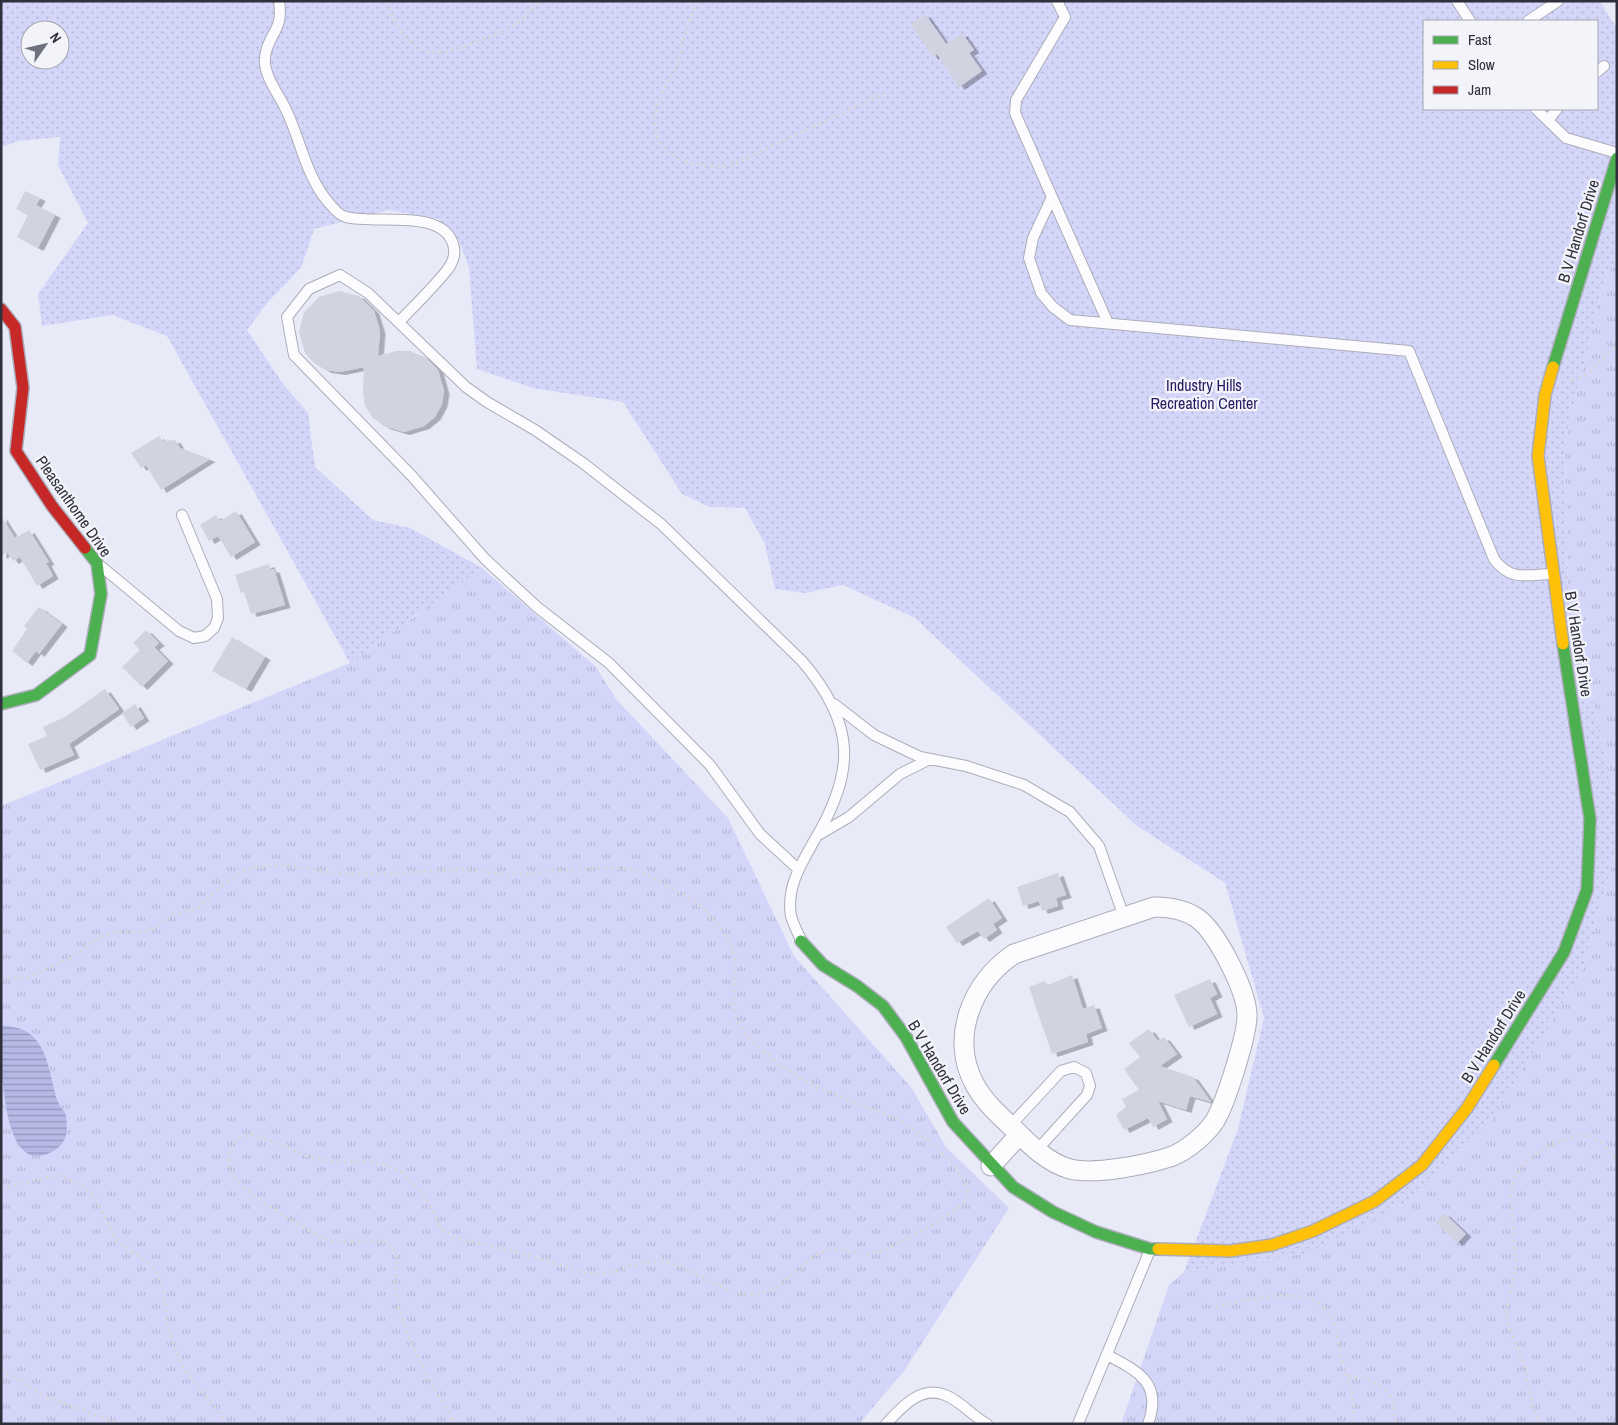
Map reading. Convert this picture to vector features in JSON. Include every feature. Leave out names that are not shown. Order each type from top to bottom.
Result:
[{"type":"street","name":"B V Handorf Drive","points":[[802,941],[823,965],[858,986],[883,1006],[906,1037],[953,1122],[1012,1187],[1053,1212],[1096,1232],[1150,1249],[1230,1251],[1272,1245],[1313,1230],[1375,1200],[1422,1165],[1467,1108],[1564,952],[1586,890],[1590,820],[1552,574],[1538,456],[1548,386],[1617,158]]},
{"type":"street","name":"Pleasanthome Drive","points":[[1,309],[15,327],[23,388],[16,451],[52,506],[98,563],[101,594],[90,655],[36,695],[1,704]]},
{"type":"street","points":[[1154,907],[1170,907],[1186,912],[1198,919],[1209,931],[1238,980],[1245,997],[1246,1032],[1218,1116],[1189,1146],[1171,1156],[1105,1170],[1085,1172],[1068,1169],[1049,1160],[985,1101],[974,1084],[965,1061],[966,1019],[974,998],[985,979],[998,964],[1014,954],[1124,917],[1154,907]]},
{"type":"street","points":[[991,1166],[1015,1130]]},
{"type":"lane","points":[[279,1],[281,14],[278,28],[267,44],[264,60],[288,112],[308,168],[329,204],[343,216],[358,219],[425,222],[444,228],[451,238],[455,252],[449,268],[399,322]]},
{"type":"lane","points":[[1057,1],[1065,16],[1016,100],[1015,113],[1108,324]]},
{"type":"lane","points":[[1456,1],[1469,20]]},
{"type":"lane","points":[[1530,20],[1558,1]]},
{"type":"lane","points":[[1537,110],[1566,138],[1617,153]]},
{"type":"lane","points":[[1548,120],[1556,110]]},
{"type":"lane","points":[[1052,196],[1033,238],[1029,258],[1041,293],[1053,308],[1070,320],[1409,351],[1494,559],[1502,570],[1514,576],[1552,574]]},
{"type":"lane","points":[[798,869],[760,834],[704,758],[609,663],[537,607],[485,559],[411,475],[294,355],[287,317],[309,289],[340,276],[368,293],[466,387],[487,402],[535,430],[583,463],[662,524],[802,662],[823,686],[833,703],[841,723],[844,772],[837,795],[818,835],[798,869],[790,894],[791,916],[802,941]]},
{"type":"lane","points":[[98,563],[179,631],[194,638],[205,636],[214,628],[218,618],[217,599],[182,515]]},
{"type":"lane","points":[[833,703],[874,735],[920,757],[966,766],[1024,785],[1070,812],[1099,846],[1124,917]]},
{"type":"lane","points":[[818,835],[848,817],[900,774],[930,759]]},
{"type":"lane","points":[[1015,1130],[1061,1071],[1074,1067],[1086,1073],[1090,1086],[1087,1095],[1037,1150]]},
{"type":"lane","points":[[1078,1424],[1150,1249]]},
{"type":"lane","points":[[1106,1355],[1136,1369],[1145,1379],[1154,1402],[1148,1424]]},
{"type":"lane","points":[[886,1424],[913,1398],[935,1393],[946,1395],[987,1424]]},
{"type":"path","points":[[389,1],[390,13],[407,39],[432,52],[445,52],[513,26],[538,1]]},
{"type":"path","points":[[697,1],[679,60],[658,104],[655,124],[661,142],[670,156],[710,168],[732,165],[889,91]]},
{"type":"path","points":[[1548,386],[1566,382],[1589,373],[1617,344]]},
{"type":"path","points":[[1,979],[25,978],[69,958],[104,935],[117,932],[149,931],[174,914],[197,909],[226,882],[240,872],[256,867],[289,865],[333,873],[378,874],[464,869],[509,875],[579,869],[628,868],[651,877],[698,903],[720,927],[733,948],[736,962],[732,1006],[738,1024],[752,1041],[778,1064],[811,1085],[898,1119],[931,1142],[958,1170],[968,1190],[967,1199],[951,1213],[890,1248],[867,1254],[833,1249],[817,1254],[775,1289],[756,1294],[742,1294],[724,1288],[677,1266],[662,1262],[645,1262],[605,1274],[585,1273],[518,1252],[455,1238],[442,1229],[423,1194],[414,1183],[394,1169],[366,1161],[330,1162],[314,1158],[252,1134],[239,1138],[228,1156],[229,1166],[236,1182],[248,1192],[324,1239],[347,1243],[363,1241],[386,1242],[393,1248],[398,1261],[395,1286],[404,1323],[424,1368],[455,1424]]},
{"type":"path","points":[[1541,1424],[1533,1407],[1525,1368],[1508,1323],[1506,1311],[1516,1267],[1511,1196],[1513,1179],[1524,1164],[1544,1148],[1575,1136],[1588,1135],[1602,1143],[1617,1160]]},
{"type":"path","points":[[1,1188],[58,1175],[81,1185],[94,1196],[117,1241],[145,1260],[158,1275],[163,1287],[168,1328],[183,1367],[228,1424]]},
{"type":"path","points":[[1216,1307],[1250,1299],[1293,1295],[1324,1307],[1331,1316],[1354,1399],[1351,1424]]},
{"type":"path","points":[[1,1370],[44,1396],[121,1424]]},
{"type":"path","points":[[1348,1376],[1365,1378],[1383,1388],[1394,1405],[1396,1424]]},
{"type":"green space","name":"Industry Hills Recreation Center","points":[[1,1],[1600,1],[1617,29],[1617,256],[1604,282],[1565,440],[1568,596],[1617,808],[1617,847],[1582,971],[1491,1122],[1410,1200],[1308,1253],[1184,1272],[1238,1129],[1264,1018],[1225,883],[1136,825],[915,618],[843,585],[805,593],[775,589],[765,544],[745,508],[710,507],[682,494],[623,402],[533,388],[477,369],[469,267],[458,239],[439,219],[389,210],[314,229],[301,268],[268,302],[247,330],[283,384],[308,413],[315,467],[373,520],[410,528],[482,568],[350,663],[167,336],[112,315],[42,326],[38,294],[88,223],[58,165],[60,137],[18,141],[1,147]]},
{"type":"green space","points":[[1617,256],[1617,808],[1568,596],[1565,440],[1604,282]]},
{"type":"green space","points":[[482,568],[596,667],[616,699],[728,818],[794,956],[911,1087],[946,1147],[1009,1208],[904,1371],[859,1424],[1,1424],[1,806],[350,663]]},
{"type":"green space","points":[[1617,847],[1617,1424],[1121,1424],[1169,1285],[1184,1272],[1308,1253],[1582,971]]},
{"type":"shaded area","points":[[1,1025],[24,1030],[36,1040],[48,1064],[57,1100],[66,1116],[65,1139],[55,1150],[44,1155],[30,1154],[19,1145],[11,1128],[3,1083]]},
{"type":"building","points":[[925,14],[946,44],[962,33],[974,50],[969,53],[982,71],[959,87],[937,54],[933,57],[911,24]]},
{"type":"building","points":[[25,191],[40,198],[36,205],[55,215],[38,248],[17,237],[28,215],[16,209]]},
{"type":"building","points":[[339,291],[359,296],[374,311],[380,331],[378,356],[396,351],[410,351],[425,357],[438,370],[444,391],[442,404],[435,417],[424,426],[404,432],[384,426],[373,418],[365,406],[363,392],[364,367],[340,372],[326,370],[314,363],[305,353],[299,332],[304,312],[319,297]]},
{"type":"building","points":[[159,436],[162,441],[175,440],[180,448],[210,459],[161,490],[146,465],[141,468],[131,453]]},
{"type":"building","points":[[236,511],[255,542],[231,557],[218,536],[209,541],[200,525],[216,515],[220,521]]},
{"type":"building","points":[[1,516],[15,538],[29,530],[49,562],[46,563],[53,576],[37,586],[20,557],[13,561],[7,552],[1,556]]},
{"type":"building","points":[[269,564],[271,570],[274,569],[285,605],[251,614],[244,592],[241,593],[235,575]]},
{"type":"building","points":[[39,607],[62,624],[39,654],[36,651],[27,663],[12,651],[27,629],[24,626]]},
{"type":"building","points":[[146,630],[159,643],[154,647],[168,661],[142,687],[122,667],[140,650],[133,643]]},
{"type":"building","points":[[232,637],[265,657],[246,689],[212,671]]},
{"type":"building","points":[[105,689],[119,709],[69,744],[74,755],[40,770],[28,744],[47,736],[43,727],[65,717]]},
{"type":"building","points":[[135,704],[144,718],[131,727],[122,713]]},
{"type":"building","points":[[1058,873],[1066,895],[1056,898],[1058,906],[1042,911],[1039,901],[1023,906],[1017,887]]},
{"type":"building","points":[[989,898],[1002,918],[993,924],[997,930],[984,939],[978,931],[957,943],[946,927]]},
{"type":"building","points":[[1072,975],[1083,1009],[1094,1005],[1102,1028],[1086,1034],[1088,1042],[1052,1054],[1029,987],[1045,981],[1048,985]]},
{"type":"building","points":[[1210,979],[1217,994],[1210,998],[1217,1014],[1189,1027],[1174,995]]},
{"type":"building","points":[[1149,1029],[1158,1041],[1164,1037],[1177,1054],[1160,1066],[1193,1077],[1211,1102],[1190,1096],[1186,1110],[1158,1101],[1167,1119],[1153,1127],[1148,1118],[1124,1130],[1116,1115],[1126,1107],[1122,1099],[1139,1090],[1124,1069],[1140,1057],[1129,1043]]},
{"type":"building","points":[[1444,1213],[1466,1234],[1457,1243],[1435,1222]]},
{"type":"traffic: fast","points":[[1553,367],[1617,158]]},
{"type":"traffic: fast","points":[[1,704],[36,695],[90,655],[101,594],[97,563],[85,548]]},
{"type":"traffic: fast","points":[[1494,1065],[1564,952],[1587,890],[1590,819],[1563,644]]},
{"type":"traffic: fast","points":[[801,941],[823,965],[857,986],[883,1006],[906,1037],[953,1122],[1013,1187],[1053,1212],[1096,1232],[1150,1249],[1158,1249]]},
{"type":"traffic: slow","points":[[1553,367],[1545,395],[1538,456],[1563,644]]},
{"type":"traffic: slow","points":[[1158,1249],[1230,1251],[1272,1245],[1313,1231],[1375,1201],[1422,1165],[1467,1108],[1494,1065]]},
{"type":"traffic: jam","points":[[1,309],[15,327],[23,388],[16,451],[52,506],[85,548]]}]
